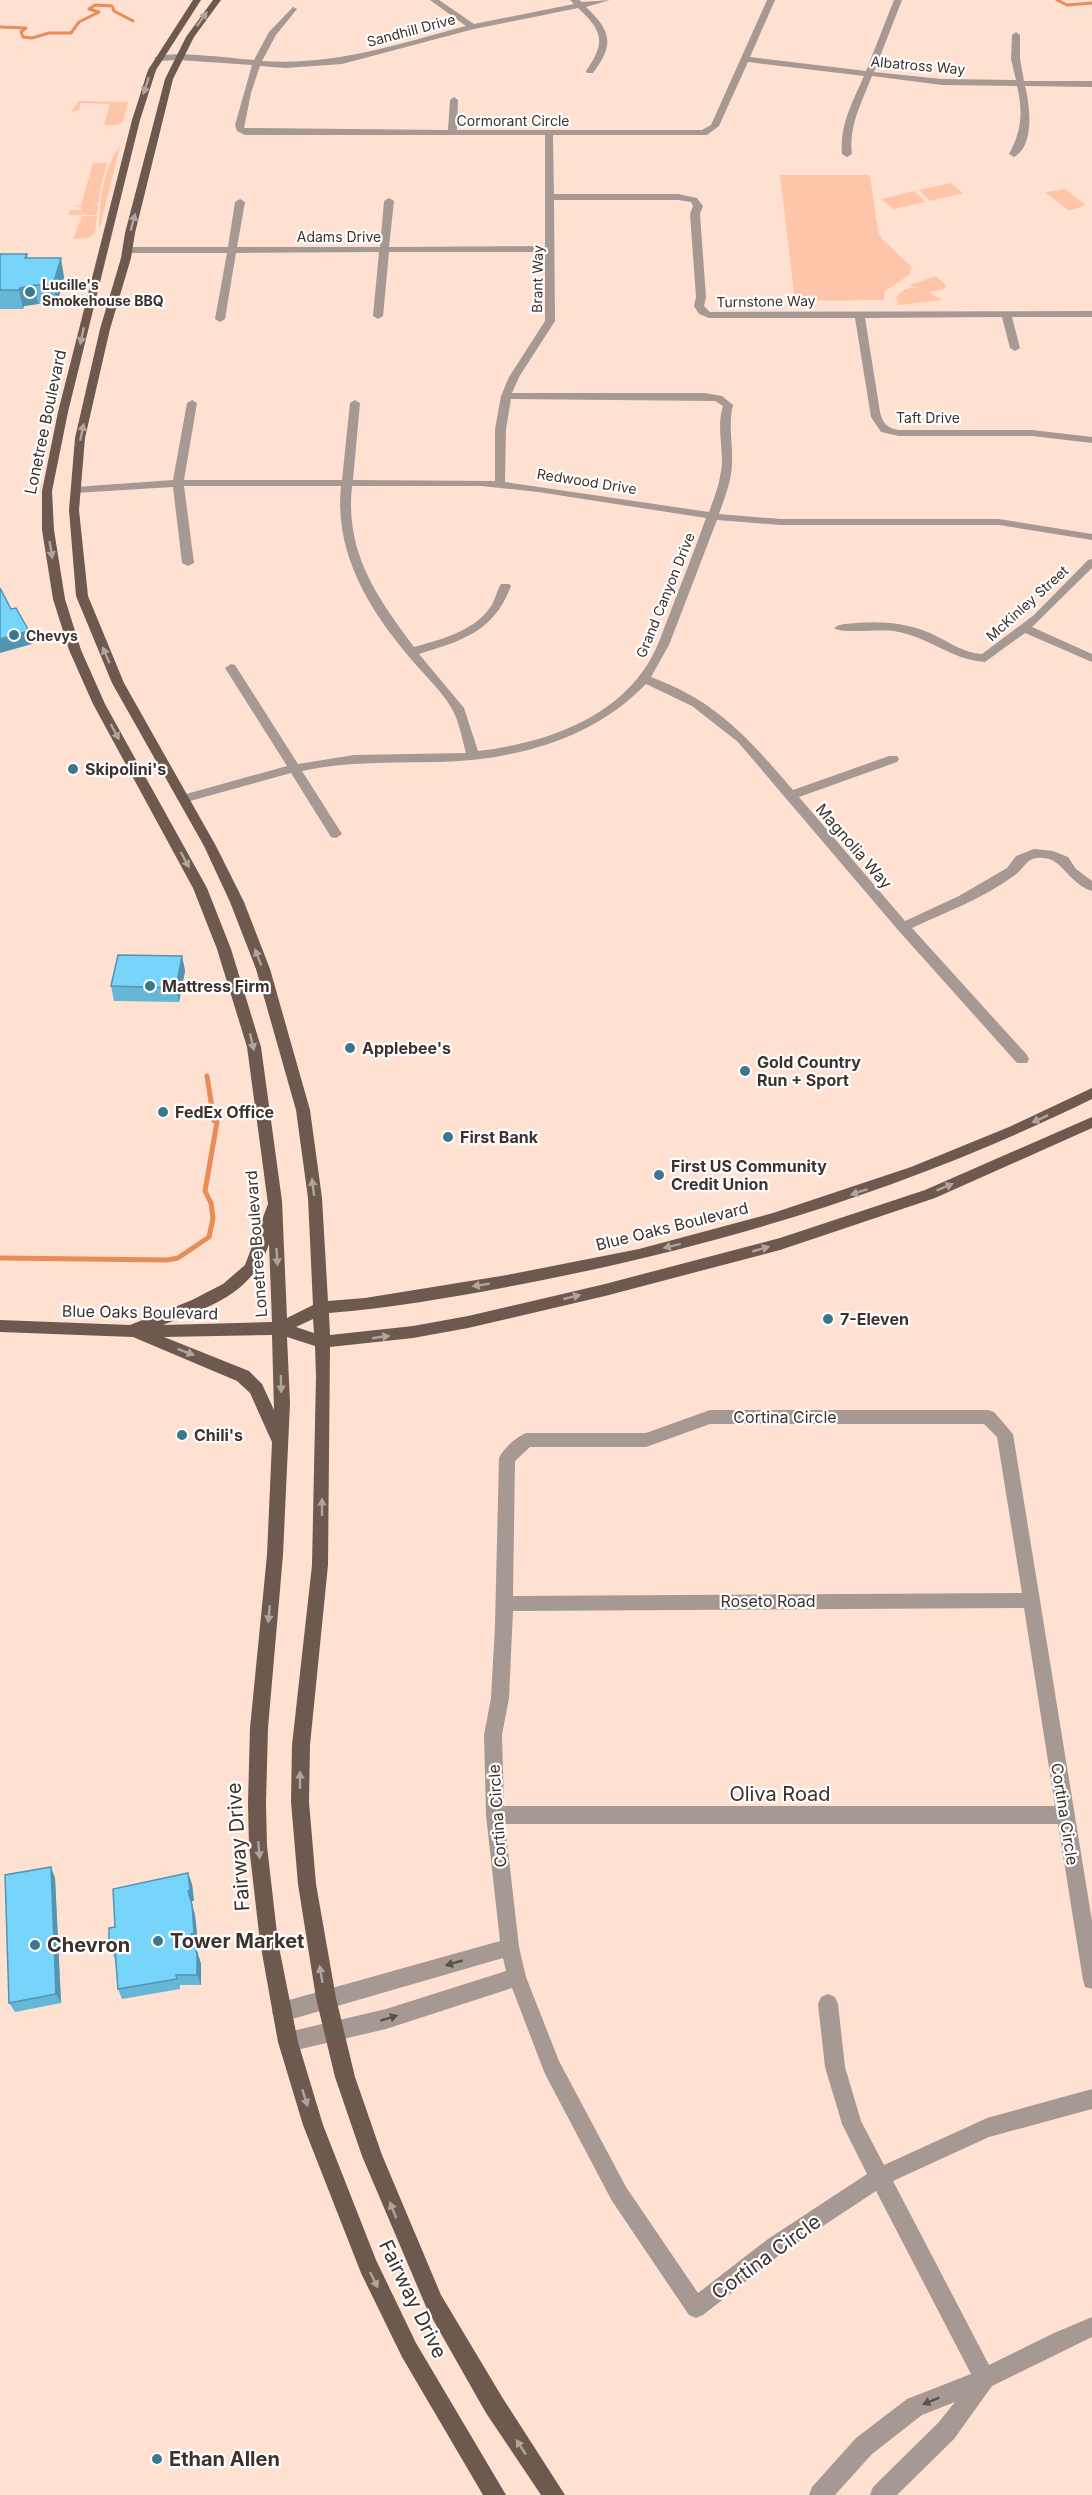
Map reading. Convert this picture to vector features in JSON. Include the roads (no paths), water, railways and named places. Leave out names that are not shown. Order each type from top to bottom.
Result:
[{"type":"main road","name":"Lonetree Boulevard","points":[[197,0],[158,58],[146,85],[63,412],[61,491],[74,522],[81,596],[170,804],[221,939],[254,1047],[275,1201],[280,1328]]},
{"type":"main road","name":"Lonetree Boulevard","points":[[141,160],[169,79],[178,60],[199,24],[217,0]]},
{"type":"main road","name":"Lonetree Boulevard","points":[[133,132],[142,134],[141,160],[127,250],[105,329],[81,438],[48,530],[56,582],[75,651],[99,704],[170,804],[210,846],[241,912],[263,969],[303,1110],[315,1198],[322,1342]]},
{"type":"main road","points":[[104,249],[127,250]]},
{"type":"main road","name":"Blue Oaks Boulevard","points":[[0,1326],[131,1331],[246,1331],[280,1328],[321,1308],[408,1298],[639,1255],[774,1220],[924,1168],[1014,1131],[1092,1093]]},
{"type":"main road","name":"Blue Oaks Boulevard","points":[[280,1328],[322,1342],[401,1334],[468,1322],[748,1253],[930,1194],[1092,1122]]},
{"type":"main road","points":[[131,1331],[222,1293],[242,1280],[253,1262],[275,1201]]},
{"type":"main road","name":"Fairway Drive","points":[[280,1328],[282,1403],[275,1555],[259,1728],[257,1803],[258,1845],[268,1931],[282,2012],[288,2042],[313,2125],[368,2266],[409,2350],[449,2421],[495,2495]]},
{"type":"main road","points":[[131,1331],[243,1376],[256,1389],[279,1439]]},
{"type":"main road","name":"Fairway Drive","points":[[322,1342],[324,1376],[320,1565],[301,1745],[300,1802],[307,1884],[332,2031],[372,2156],[434,2302],[494,2406],[554,2495]]},
{"type":"street","points":[[435,0],[473,27]]},
{"type":"street","name":"Sandhill Drive","points":[[158,58],[241,66],[256,63],[304,64],[342,61],[576,3],[606,0]]},
{"type":"street","name":"Cormorant Circle","points":[[256,63],[239,125],[240,129],[245,132],[709,132],[715,126],[771,0]]},
{"type":"street","points":[[847,154],[847,132],[898,0]]},
{"type":"street","points":[[576,3],[600,25],[604,38],[603,52],[590,71]]},
{"type":"street","points":[[256,63],[280,22],[293,9]]},
{"type":"street","points":[[1014,154],[1025,129],[1026,116],[1014,53],[1016,35]]},
{"type":"street","name":"Albatross Way","points":[[743,60],[942,82],[1092,84]]},
{"type":"street","points":[[452,133],[454,100]]},
{"type":"street","name":"Brant Way","points":[[500,484],[506,396],[512,380],[536,347],[550,321],[549,133]]},
{"type":"street","name":"Turnstone Way","points":[[550,197],[678,196],[694,200],[698,206],[695,214],[701,297],[699,306],[702,312],[709,315],[1092,314]]},
{"type":"street","points":[[378,316],[389,201]]},
{"type":"street","points":[[220,319],[240,202]]},
{"type":"street","name":"Adams Drive","points":[[127,250],[550,249]]},
{"type":"street","name":"Taft Drive","points":[[859,314],[875,412],[879,426],[883,430],[899,433],[1032,433],[1092,440]]},
{"type":"street","points":[[1006,314],[1015,348]]},
{"type":"street","name":"Grand Canyon Drive","points":[[170,804],[294,768],[355,759],[473,756],[530,746],[576,729],[611,709],[644,679],[661,649],[723,488],[727,463],[726,416],[728,407],[721,399],[705,396],[506,396]]},
{"type":"street","points":[[188,563],[178,483],[192,403]]},
{"type":"street","points":[[355,403],[344,521],[350,548],[358,569],[382,612],[411,652],[454,702],[465,725],[473,756]]},
{"type":"street","name":"Redwood Drive","points":[[61,491],[178,483],[500,484],[713,516],[781,522],[999,522],[1092,537]]},
{"type":"street","name":"McKinley Street","points":[[840,628],[867,625],[900,628],[926,636],[963,655],[977,658],[990,656],[1064,592],[1092,562]]},
{"type":"street","points":[[411,652],[457,636],[479,624],[494,611],[505,586]]},
{"type":"street","points":[[1024,628],[1092,658]]},
{"type":"street","points":[[231,668],[336,834]]},
{"type":"street","name":"Magnolia Way","points":[[644,679],[679,693],[715,715],[742,739],[903,927],[1022,1059]]},
{"type":"street","points":[[789,796],[893,759]]},
{"type":"street","points":[[903,927],[964,899],[1012,871],[1021,859],[1034,853],[1043,852],[1064,860],[1071,872],[1092,887]]},
{"type":"street","name":"Cortina Circle","points":[[1092,1980],[1005,1434],[988,1417],[710,1417],[646,1440],[526,1440],[507,1458],[500,1698],[493,1735],[495,1815],[510,1947],[517,1977],[552,2067],[619,2194],[696,2308],[775,2246],[880,2176],[987,2128],[1092,2099]]},
{"type":"street","name":"Roseto Road","points":[[504,1604],[1032,1600]]},
{"type":"street","name":"Oliva Road","points":[[495,1815],[1065,1815]]},
{"type":"street","points":[[282,2012],[510,1947]]},
{"type":"street","points":[[288,2042],[386,2019],[517,1977]]},
{"type":"street","points":[[828,2004],[835,2067],[852,2124],[985,2379]]},
{"type":"street","points":[[820,2495],[864,2446],[915,2407],[985,2379],[1061,2340],[1092,2327]]},
{"type":"street","points":[[881,2495],[946,2432],[985,2379]]},
{"type":"waterway","points":[[1057,0],[1067,5],[1092,3]]},
{"type":"waterway","points":[[0,27],[26,28],[21,32],[23,37],[32,38],[49,33],[71,33],[79,22],[99,12],[89,9],[95,5],[112,6],[114,11],[133,21]]},
{"type":"waterway","points":[[0,1258],[167,1260],[178,1258],[209,1237],[213,1218],[211,1203],[205,1191],[217,1122],[214,1121],[207,1076]]},
{"type":"place","name":"Lucille's Smokehouse BBQ","points":[[30,292]]},
{"type":"place","name":"Chevys","points":[[14,635]]},
{"type":"place","name":"Skipolini's","points":[[73,769]]},
{"type":"place","name":"Mattress Firm","points":[[150,986]]},
{"type":"place","name":"Applebee's","points":[[350,1048]]},
{"type":"place","name":"Gold Country Run + Sport","points":[[745,1071]]},
{"type":"place","name":"FedEx Office","points":[[163,1112]]},
{"type":"place","name":"First Bank","points":[[448,1137]]},
{"type":"place","name":"First US Community Credit Union","points":[[659,1175]]},
{"type":"place","name":"7-Eleven","points":[[828,1319]]},
{"type":"place","name":"Chili's","points":[[182,1435]]},
{"type":"place","name":"Tower Market","points":[[158,1941]]},
{"type":"place","name":"Chevron","points":[[35,1945]]},
{"type":"place","name":"Ethan Allen","points":[[157,2459]]}]
